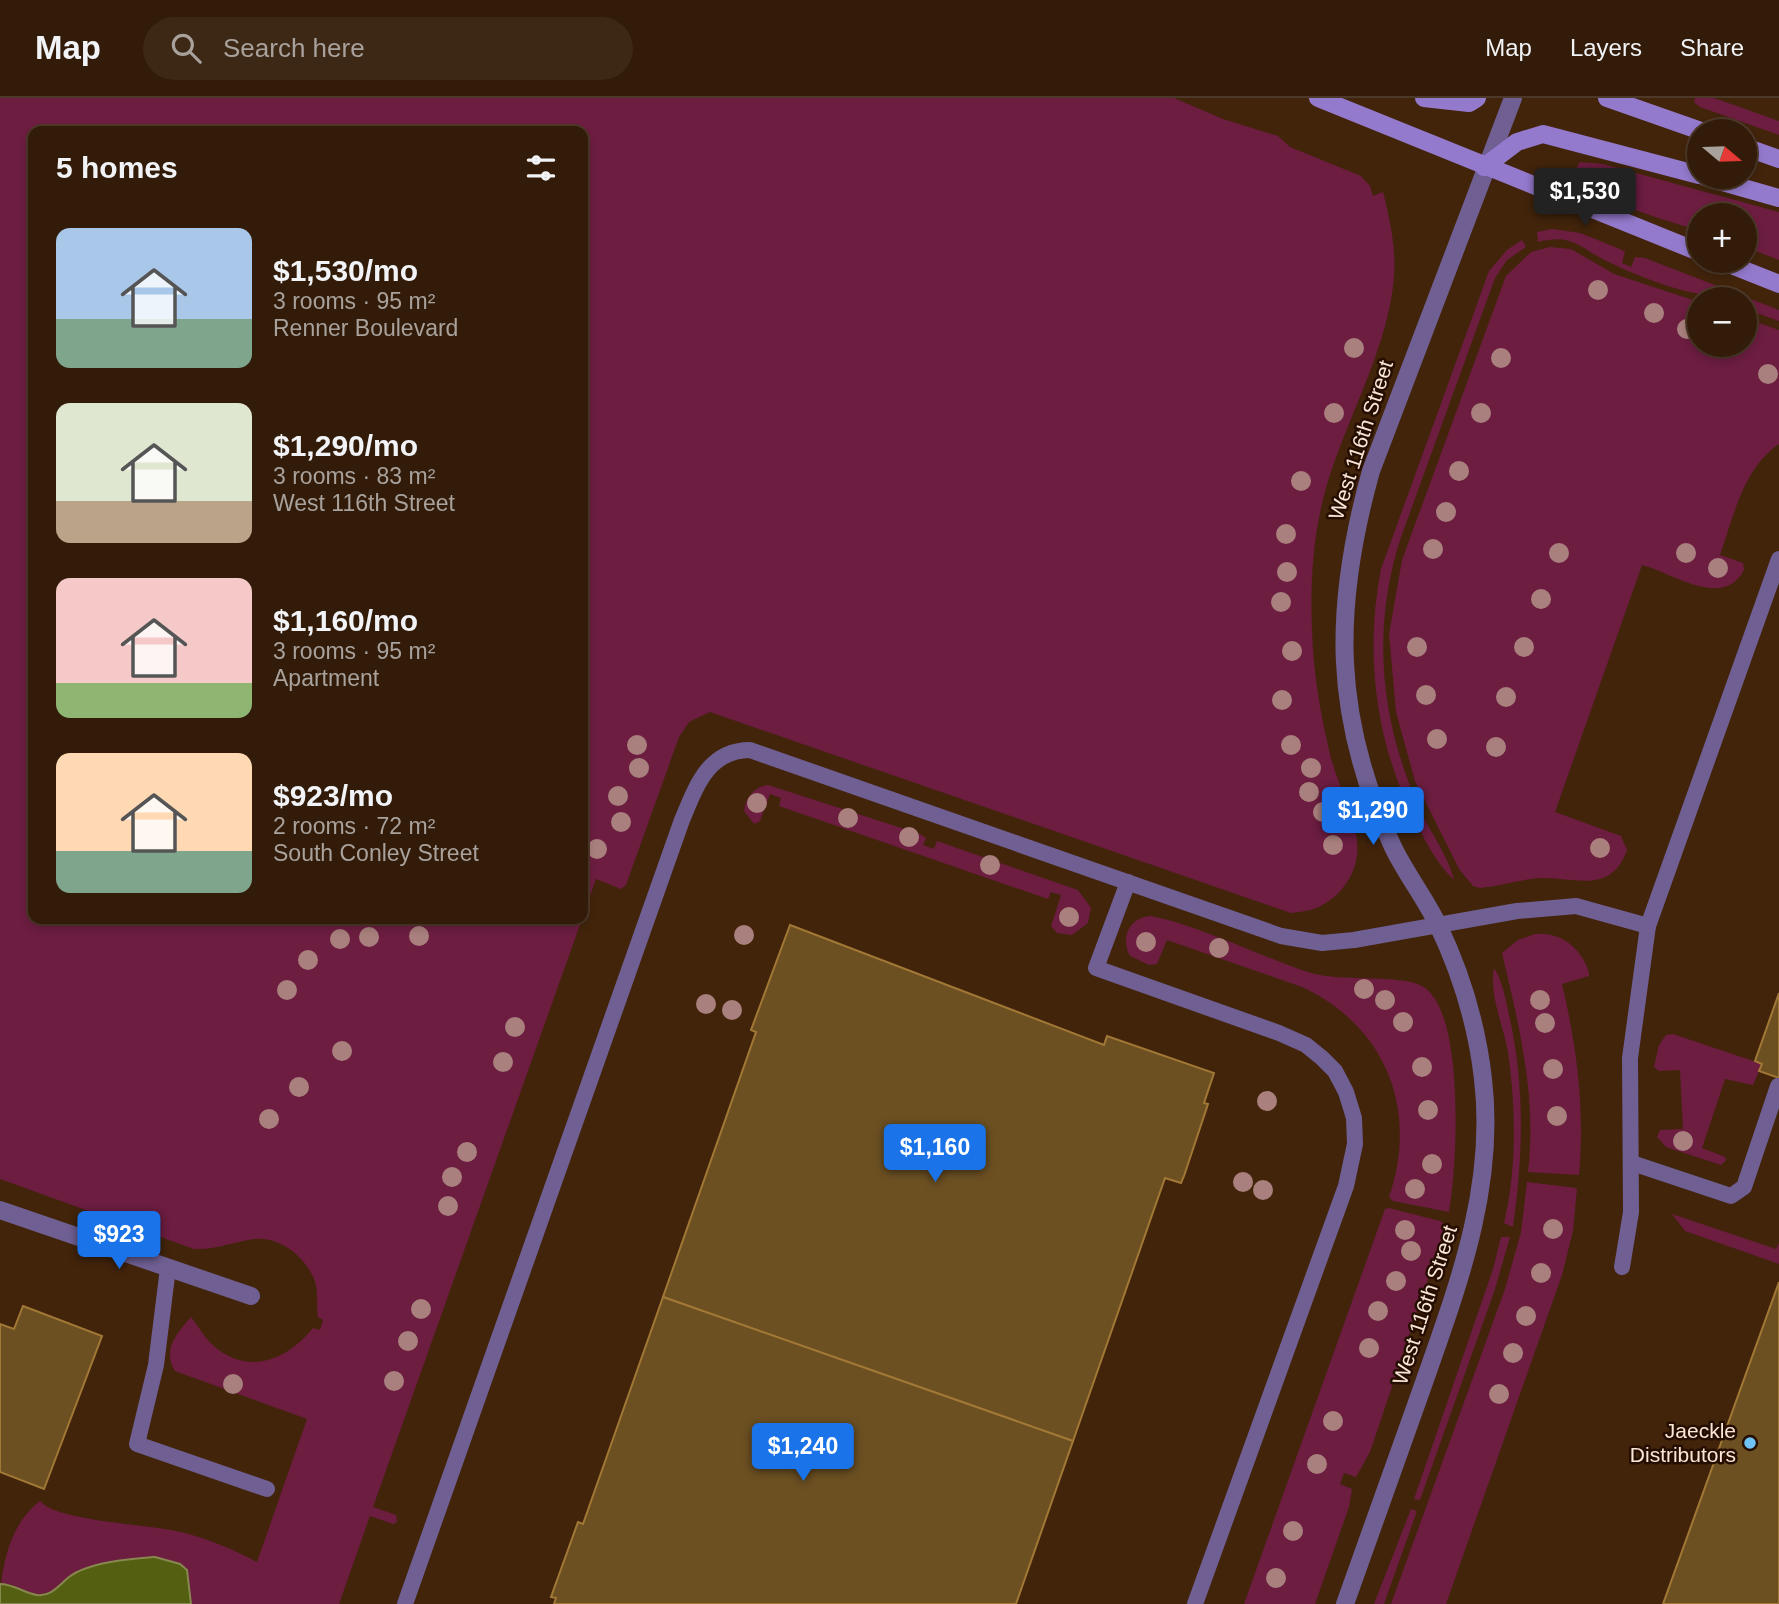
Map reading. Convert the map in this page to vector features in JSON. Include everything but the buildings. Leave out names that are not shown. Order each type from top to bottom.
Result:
[{"type":"main road","points":[[1318,98],[1687,247]]},
{"type":"main road","points":[[1424,98],[1469,103],[1477,98]]},
{"type":"main road","points":[[1608,98],[1687,126]]},
{"type":"main road","points":[[1484,167],[1517,142],[1543,134],[1687,172]]},
{"type":"main road","points":[[1757,151],[1779,159]]},
{"type":"main road","points":[[1747,189],[1779,198]]},
{"type":"main road","points":[[1751,273],[1779,284]]},
{"type":"street","name":"West 116th Street","points":[[1345,1604],[1462,1273],[1481,1196],[1486,1130],[1477,1040],[1465,995],[1438,924],[1394,848],[1368,782],[1350,718],[1344,666],[1344,598],[1354,530],[1371,471],[1484,167],[1513,98]]},
{"type":"street","points":[[0,1210],[251,1296]]},
{"type":"lane","points":[[1622,1267],[1631,1212],[1630,1058],[1648,926],[1779,559]]},
{"type":"lane","points":[[405,1604],[682,820],[699,780],[717,758],[750,750],[1281,936],[1322,943],[1517,911],[1576,906],[1648,926]]},
{"type":"lane","points":[[1128,882],[1097,968],[1306,1045],[1335,1071],[1354,1118],[1355,1144],[1346,1186],[1195,1604]]},
{"type":"lane","points":[[1632,1163],[1731,1196],[1744,1187],[1778,1086]]},
{"type":"lane","points":[[168,1268],[156,1365],[137,1444],[267,1489]]},
{"type":"shaded area","points":[[0,98],[1174,98],[1223,119],[1278,136],[1290,147],[1361,176],[1370,186],[1373,196],[1383,192],[1393,244],[1394,276],[1390,303],[1376,356],[1326,488],[1313,558],[1312,630],[1318,690],[1329,750],[1357,838],[1357,855],[1352,872],[1337,895],[1312,909],[1291,913],[710,712],[689,722],[679,737],[626,885],[621,889],[596,879],[588,902],[588,126],[28,126],[28,924],[580,924],[373,1507],[396,1515],[397,1522],[393,1524],[370,1516],[339,1604],[191,1604],[180,1564],[155,1557],[112,1562],[79,1572],[54,1591],[37,1595],[9,1584],[1,1584],[12,1538],[23,1518],[40,1501],[49,1508],[84,1518],[168,1529],[191,1535],[257,1562],[307,1419],[175,1371],[171,1363],[170,1349],[176,1336],[191,1317],[211,1344],[228,1356],[242,1361],[268,1360],[292,1348],[313,1328],[320,1330],[323,1320],[318,1317],[316,1288],[310,1271],[298,1255],[282,1244],[254,1239],[194,1249],[0,1179]]},
{"type":"shaded area","points":[[1695,98],[1714,98],[1779,121],[1779,135],[1757,127],[1757,119],[1734,119],[1700,107],[1694,102]]},
{"type":"shaded area","points":[[1580,162],[1603,164],[1746,203],[1687,203],[1687,227],[1612,200],[1584,181],[1576,169]]},
{"type":"shaded area","points":[[1757,206],[1779,212],[1779,260],[1757,252]]},
{"type":"shaded area","points":[[1552,229],[1580,233],[1625,252],[1622,263],[1631,267],[1635,257],[1645,258],[1720,287],[1687,287],[1687,291],[1660,283],[1602,259],[1570,241],[1561,239],[1538,242],[1537,232]]},
{"type":"shaded area","points":[[1522,240],[1526,247],[1507,260],[1495,278],[1400,540],[1386,607],[1384,673],[1395,738],[1417,803],[1454,880],[1424,839],[1402,793],[1391,762],[1377,699],[1374,667],[1376,602],[1381,569],[1489,271],[1507,250]]},
{"type":"shaded area","points":[[1550,247],[1571,249],[1614,274],[1687,298],[1687,357],[1757,357],[1757,322],[1779,330],[1779,444],[1767,454],[1748,480],[1720,555],[1743,563],[1744,570],[1735,582],[1724,587],[1697,586],[1642,565],[1555,812],[1621,836],[1627,850],[1620,864],[1612,873],[1591,880],[1541,878],[1480,888],[1473,886],[1459,869],[1415,781],[1396,712],[1389,634],[1402,560],[1506,276],[1531,252]]},
{"type":"shaded area","points":[[1757,301],[1779,310],[1779,321],[1757,313]]},
{"type":"shaded area","points":[[768,785],[920,834],[926,838],[923,845],[934,849],[937,841],[1078,890],[1091,908],[1088,923],[1072,935],[1057,933],[1051,926],[1061,895],[1051,892],[1048,899],[779,806],[781,798],[770,794],[760,821],[754,824],[744,811],[747,801],[755,790]]},
{"type":"shaded area","points":[[1150,916],[1189,926],[1311,973],[1400,980],[1422,986],[1436,1001],[1446,1025],[1452,1056],[1456,1127],[1449,1212],[1393,1201],[1389,1197],[1397,1165],[1400,1133],[1397,1103],[1388,1074],[1374,1048],[1355,1024],[1331,1004],[1302,987],[1167,940],[1157,964],[1149,965],[1130,956],[1126,942],[1128,930],[1137,921]]},
{"type":"shaded area","points":[[1535,934],[1553,936],[1569,943],[1581,956],[1589,973],[1589,976],[1562,984],[1578,1079],[1581,1127],[1579,1175],[1528,1172],[1530,1116],[1525,1061],[1502,953],[1518,940]]},
{"type":"shaded area","points":[[1494,968],[1502,986],[1510,1019],[1520,1097],[1519,1175],[1513,1227],[1504,1223],[1513,1159],[1513,1095],[1508,1052],[1493,988]]},
{"type":"shaded area","points":[[1673,1034],[1762,1064],[1753,1085],[1725,1079],[1702,1148],[1725,1157],[1726,1160],[1721,1165],[1666,1147],[1657,1137],[1660,1130],[1683,1129],[1680,1070],[1659,1071],[1654,1067],[1659,1045],[1666,1035]]},
{"type":"shaded area","points":[[1527,1182],[1577,1188],[1573,1231],[1562,1275],[1446,1604],[1391,1604],[1505,1289],[1521,1232]]},
{"type":"shaded area","points":[[1385,1209],[1440,1221],[1446,1226],[1370,1452],[1356,1477],[1344,1473],[1340,1484],[1352,1489],[1349,1507],[1315,1604],[1244,1604]]},
{"type":"shaded area","points":[[1672,1214],[1776,1249],[1779,1243],[1779,1264],[1685,1231]]},
{"type":"shaded area","points":[[1501,1237],[1510,1237],[1495,1289],[1420,1500],[1414,1499],[1493,1269]]},
{"type":"shaded area","points":[[1411,1509],[1417,1511],[1384,1604],[1374,1604]]},
{"type":"shaded area","points":[[155,1557],[180,1564],[187,1570],[191,1604],[0,1604],[0,1584],[42,1595],[87,1568],[110,1562]]},
{"type":"place","name":"Jaeckle Distributors","points":[[1750,1443]]}]
